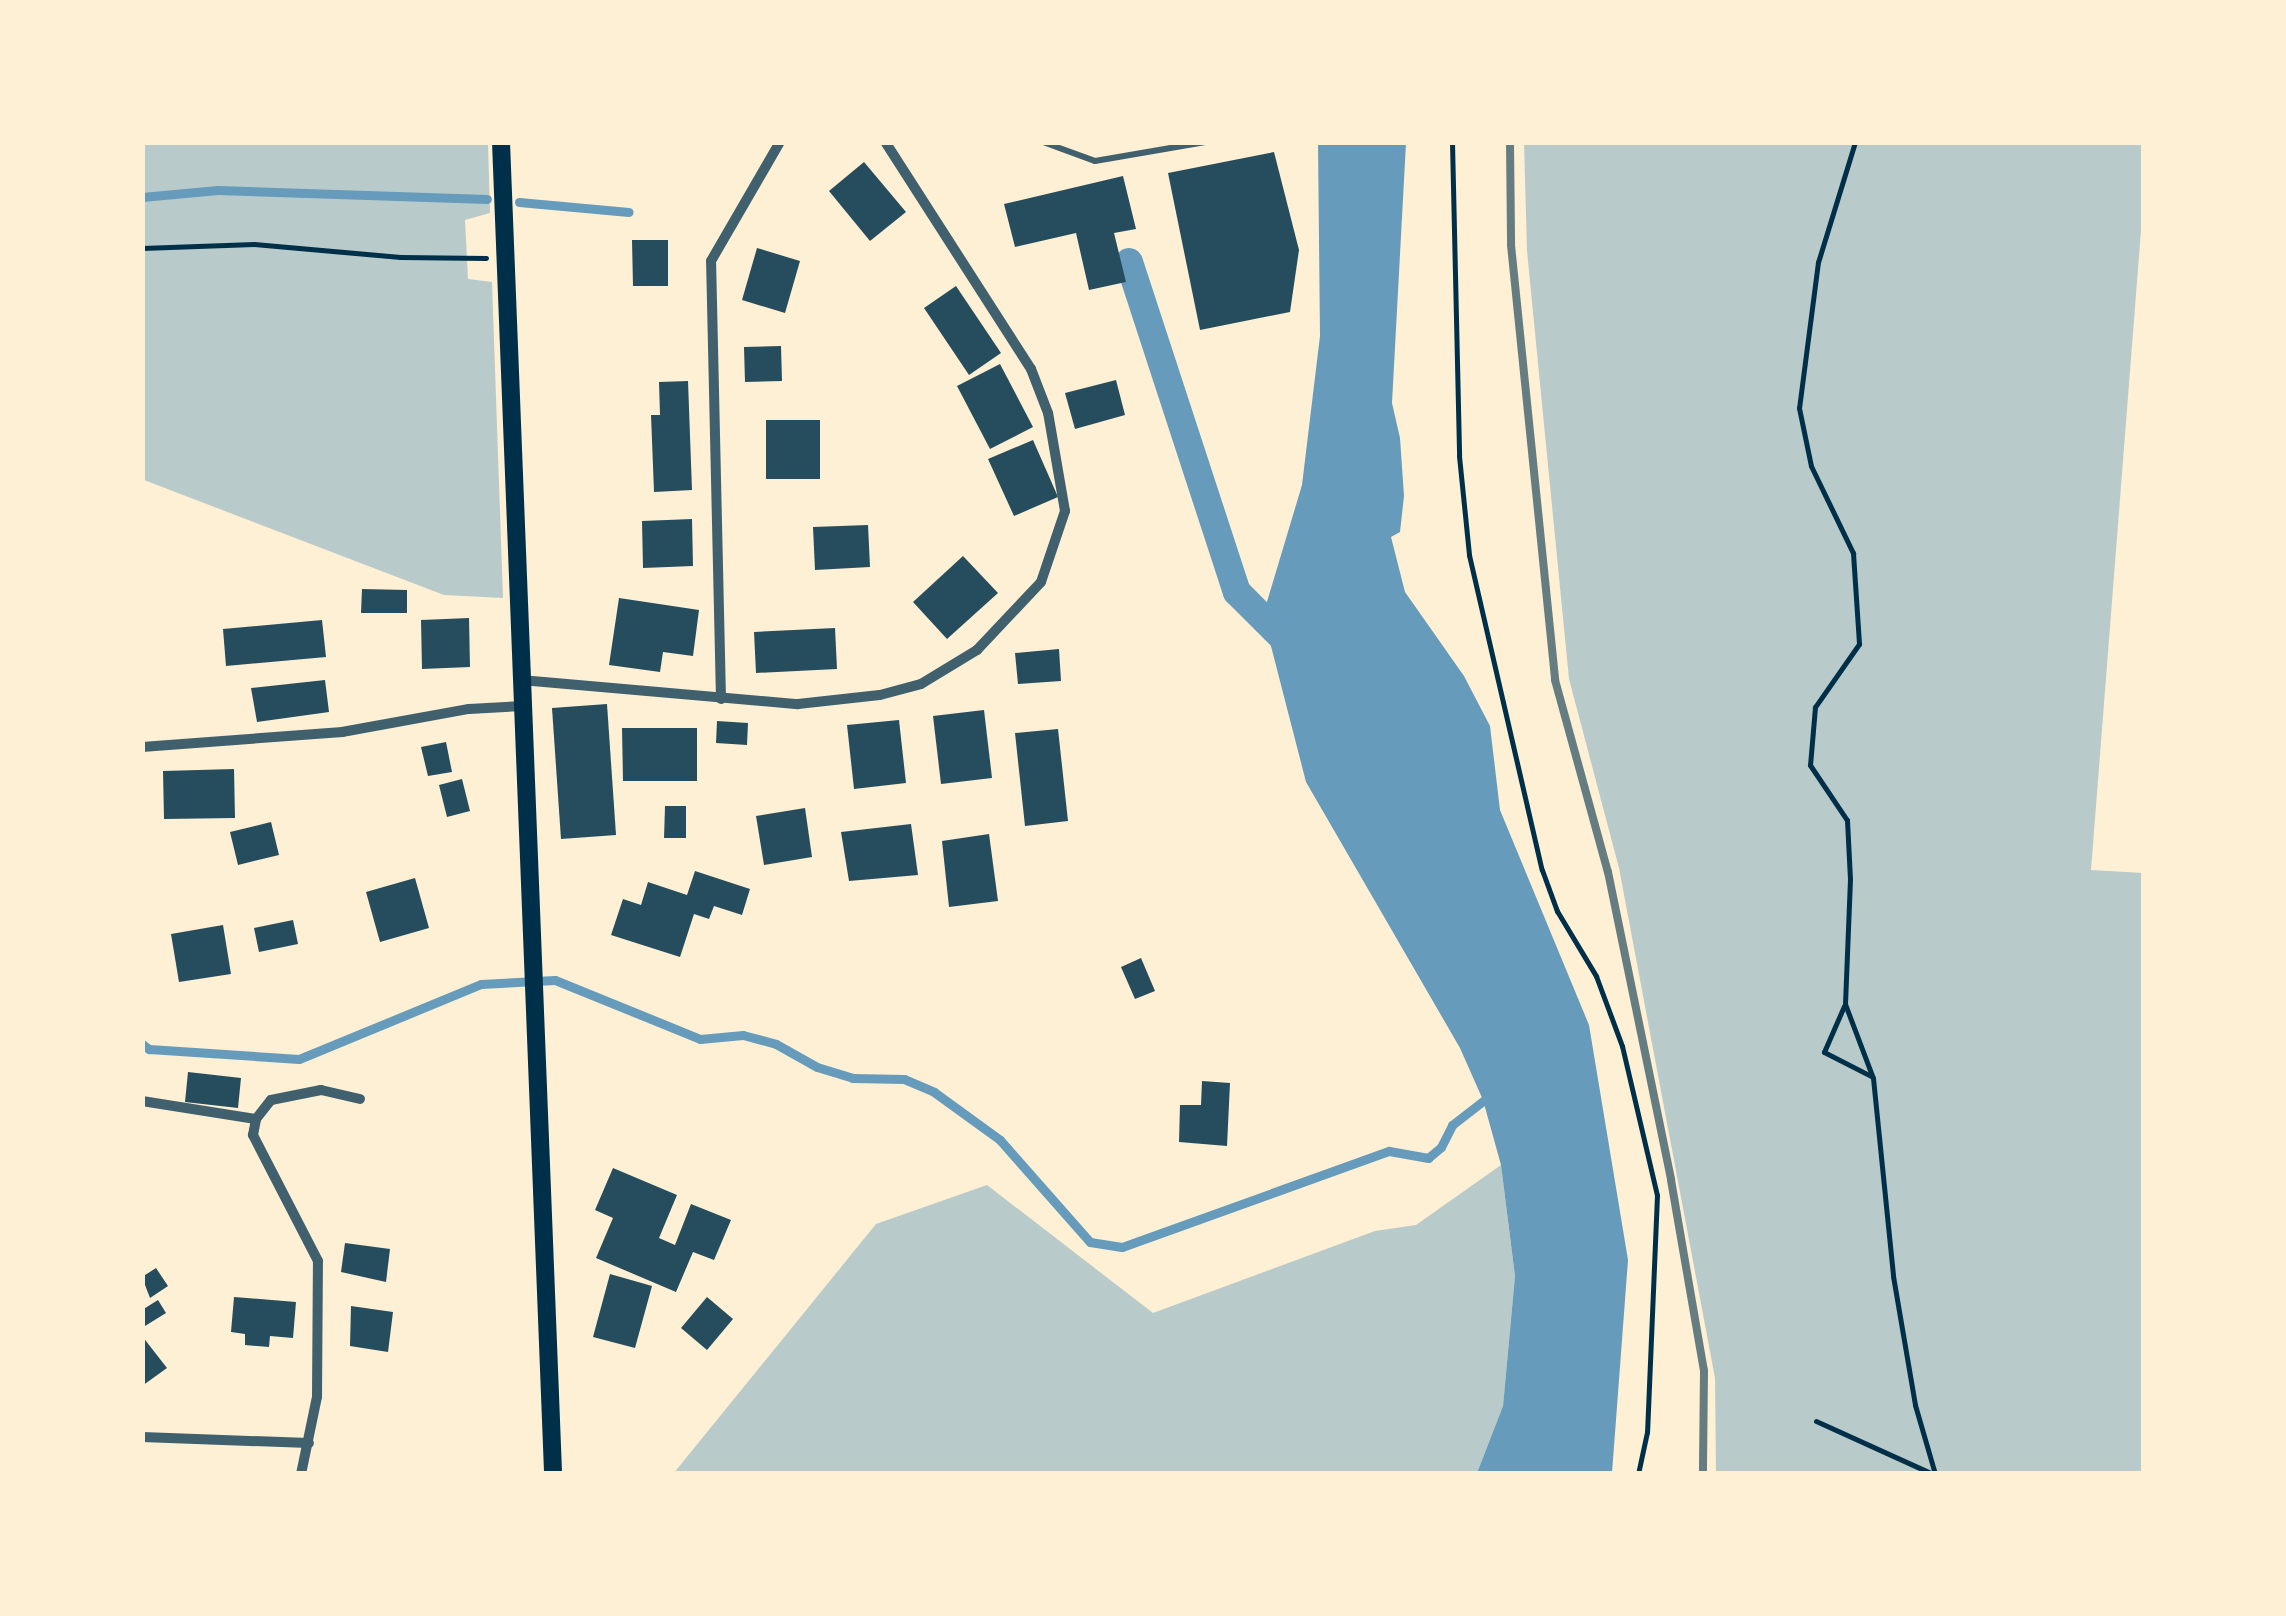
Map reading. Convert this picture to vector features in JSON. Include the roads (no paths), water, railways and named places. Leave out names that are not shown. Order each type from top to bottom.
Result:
[{"type":"main road","points":[[501,142],[553,1474]]},
{"type":"street","points":[[721,699],[711,261],[780,142]]},
{"type":"street","points":[[520,680],[798,704],[880,695],[921,684],[978,650],[1041,582],[1066,511],[1048,414],[1031,369],[885,142]]},
{"type":"street","points":[[142,748],[342,732],[469,709],[522,706]]},
{"type":"street","points":[[301,1474],[310,1443],[320,1350],[318,1261],[254,1135],[256,1120],[271,1100],[294,1093],[339,1091],[360,1099]]},
{"type":"street","points":[[142,1101],[256,1120]]},
{"type":"street","points":[[142,1437],[310,1443]]},
{"type":"lane","points":[[1043,142],[1095,161],[1205,142]]},
{"type":"water","points":[[1318,143],[1406,143],[1392,403],[1400,438],[1404,496],[1400,532],[1391,537],[1405,592],[1464,676],[1490,726],[1500,810],[1589,1025],[1628,1260],[1612,1473],[1477,1473],[1503,1406],[1515,1276],[1501,1165],[1483,1100],[1460,1048],[1306,782],[1263,615],[1302,485],[1320,336]]},
{"type":"waterway","points":[[142,197],[218,190],[487,199]]},
{"type":"waterway","points":[[519,202],[629,212]]},
{"type":"waterway","points":[[1129,262],[1237,592],[1288,643]]},
{"type":"waterway","points":[[142,1044],[149,1049],[299,1059],[481,984],[555,980],[700,1039],[743,1035],[776,1044],[817,1067],[852,1078],[904,1079],[934,1092],[1000,1140],[1090,1242],[1122,1247],[1389,1151],[1428,1158],[1441,1147],[1452,1125],[1492,1094]]},
{"type":"railway","points":[[1510,142],[1511,245],[1555,680],[1608,872],[1671,1180],[1704,1371],[1703,1474]]}]
